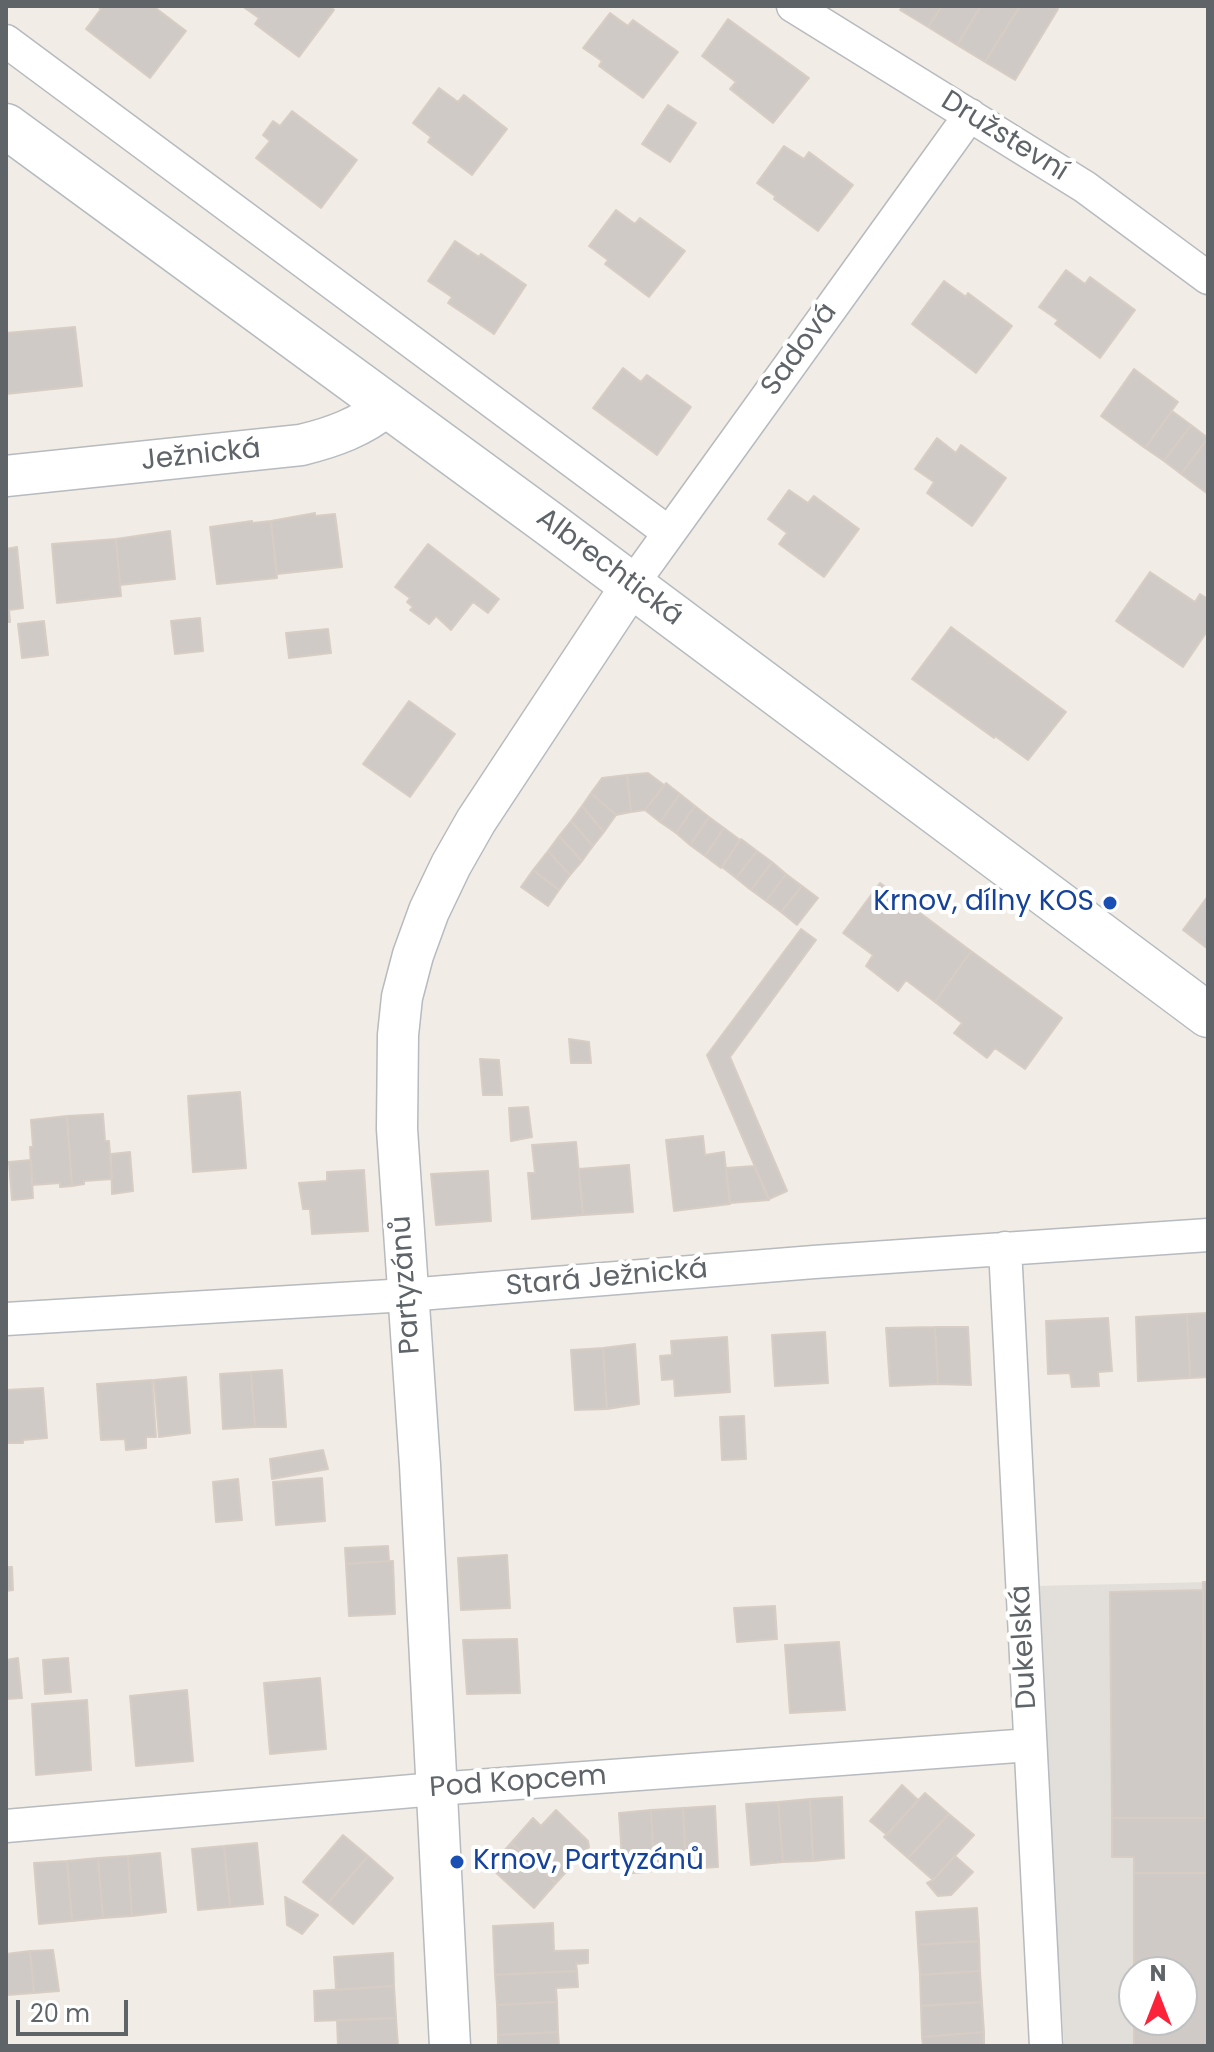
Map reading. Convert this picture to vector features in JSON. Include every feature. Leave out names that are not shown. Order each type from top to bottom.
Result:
[{"type":"main road","name":"Albrechtická","points":[[6,126],[1208,1015]]},
{"type":"street","name":"Družstevní","points":[[793,6],[1085,187],[1208,278]]},
{"type":"street","points":[[6,41],[668,532]]},
{"type":"street","name":"Sadová","points":[[631,586],[970,115]]},
{"type":"street","name":"Ježnická","points":[[6,476],[301,445],[357,427],[387,406]]},
{"type":"street","name":"Partyzánů","points":[[450,2046],[420,1465],[397,1129],[396,1085],[402,997],[429,911],[476,821],[631,586]]},
{"type":"street","name":"Stará Ježnická","points":[[6,1319],[407,1295],[1208,1235]]},
{"type":"street","name":"Dukelská","points":[[1005,1248],[1046,2046]]},
{"type":"street","name":"Pod Kopcem","points":[[6,1826],[436,1789],[1030,1745]]},
{"type":"shaded area","points":[[1208,1582],[1208,2046],[1064,2046],[1034,1586]]},
{"type":"building","points":[[97,6],[153,6],[186,31],[150,78],[86,29],[101,9]]},
{"type":"building","points":[[242,6],[330,6],[334,10],[299,57],[255,24],[259,18]]},
{"type":"building","points":[[903,6],[942,6],[928,27],[900,10]]},
{"type":"building","points":[[942,6],[981,6],[957,45],[928,27]]},
{"type":"building","points":[[981,6],[1020,6],[985,62],[957,45]]},
{"type":"building","points":[[1020,6],[1053,6],[1058,9],[1015,80],[985,62]]},
{"type":"building","points":[[610,13],[628,26],[633,20],[678,52],[643,98],[599,66],[602,61],[583,48]]},
{"type":"building","points":[[728,19],[809,78],[773,123],[730,89],[736,82],[702,56]]},
{"type":"building","points":[[439,88],[458,102],[464,95],[507,129],[472,175],[428,142],[431,137],[413,123]]},
{"type":"building","points":[[668,105],[696,123],[670,162],[642,144]]},
{"type":"building","points":[[292,111],[357,160],[321,208],[256,158],[270,141],[263,135],[273,121],[280,126]]},
{"type":"building","points":[[784,146],[804,159],[809,152],[853,185],[818,231],[757,183]]},
{"type":"building","points":[[616,210],[635,224],[640,218],[685,251],[649,297],[605,264],[608,260],[589,246]]},
{"type":"building","points":[[455,241],[479,257],[481,254],[526,285],[494,334],[448,303],[452,297],[428,281]]},
{"type":"building","points":[[1066,270],[1085,284],[1090,277],[1135,310],[1100,358],[1055,324],[1058,320],[1039,307]]},
{"type":"building","points":[[944,281],[966,297],[968,293],[1012,326],[976,373],[912,324]]},
{"type":"building","points":[[75,327],[82,386],[6,394],[6,333]]},
{"type":"building","points":[[623,368],[641,382],[647,375],[691,407],[657,455],[593,408]]},
{"type":"building","points":[[1134,369],[1178,402],[1145,448],[1101,416]]},
{"type":"building","points":[[1172,411],[1191,425],[1164,461],[1145,448]]},
{"type":"building","points":[[1191,425],[1208,438],[1181,474],[1164,461]]},
{"type":"building","points":[[937,438],[956,453],[961,445],[1006,478],[972,526],[927,493],[934,482],[915,469]]},
{"type":"building","points":[[1208,438],[1208,494],[1181,474]]},
{"type":"building","points":[[789,490],[808,503],[814,496],[859,529],[824,577],[779,544],[787,533],[768,519]]},
{"type":"building","points":[[315,513],[315,516],[335,514],[342,567],[277,574],[271,521]]},
{"type":"building","points":[[271,521],[277,578],[217,584],[210,527]]},
{"type":"building","points":[[170,531],[175,579],[120,585],[116,539]]},
{"type":"building","points":[[116,539],[121,596],[57,603],[52,544]]},
{"type":"building","points":[[428,544],[499,599],[488,613],[473,602],[451,630],[436,616],[429,624],[410,610],[413,607],[407,602],[410,598],[395,587]]},
{"type":"building","points":[[17,547],[23,608],[9,610],[10,622],[6,622],[6,549]]},
{"type":"building","points":[[1150,572],[1195,602],[1200,594],[1208,599],[1208,630],[1183,667],[1116,621]]},
{"type":"building","points":[[200,618],[203,651],[175,654],[171,621]]},
{"type":"building","points":[[44,621],[48,655],[22,658],[18,624]]},
{"type":"building","points":[[951,627],[1066,712],[1028,760],[912,679]]},
{"type":"building","points":[[328,629],[331,653],[289,658],[286,633]]},
{"type":"building","points":[[409,701],[455,734],[410,797],[363,764]]},
{"type":"building","points":[[648,773],[664,785],[645,810],[631,812],[627,775]]},
{"type":"building","points":[[627,775],[631,812],[616,815],[591,793],[602,778]]},
{"type":"building","points":[[666,783],[680,794],[660,822],[645,810]]},
{"type":"building","points":[[591,793],[616,815],[604,832],[582,806]]},
{"type":"building","points":[[680,794],[695,806],[676,833],[660,822]]},
{"type":"building","points":[[582,806],[604,832],[593,846],[571,821]]},
{"type":"building","points":[[695,806],[709,817],[690,845],[676,833]]},
{"type":"building","points":[[709,817],[724,828],[705,856],[690,845]]},
{"type":"building","points":[[571,821],[593,846],[582,861],[559,836]]},
{"type":"building","points":[[724,828],[740,840],[721,868],[705,856]]},
{"type":"building","points":[[559,836],[582,861],[570,875],[548,851]]},
{"type":"building","points":[[741,839],[757,851],[736,878],[722,867]]},
{"type":"building","points":[[548,851],[570,875],[559,890],[533,870]]},
{"type":"building","points":[[757,851],[772,862],[751,890],[736,878]]},
{"type":"building","points":[[772,862],[786,874],[766,901],[751,890]]},
{"type":"building","points":[[533,870],[559,890],[548,906],[521,887]]},
{"type":"building","points":[[786,874],[802,886],[781,912],[766,901]]},
{"type":"building","points":[[880,883],[971,951],[935,1002],[906,980],[898,991],[866,966],[873,955],[843,933]]},
{"type":"building","points":[[802,886],[818,898],[797,925],[781,912]]},
{"type":"building","points":[[1208,896],[1208,949],[1183,930]]},
{"type":"building","points":[[801,929],[816,940],[730,1057],[787,1191],[769,1199],[707,1055]]},
{"type":"building","points":[[971,951],[1062,1018],[1025,1069],[995,1048],[987,1058],[954,1033],[962,1023],[935,1002]]},
{"type":"building","points":[[569,1039],[589,1042],[591,1063],[571,1063]]},
{"type":"building","points":[[480,1059],[499,1060],[502,1095],[483,1095]]},
{"type":"building","points":[[240,1092],[246,1168],[193,1172],[188,1096]]},
{"type":"building","points":[[528,1107],[532,1137],[511,1141],[509,1108]]},
{"type":"building","points":[[103,1114],[112,1179],[84,1181],[84,1184],[72,1186],[67,1116]]},
{"type":"building","points":[[67,1116],[72,1186],[60,1187],[60,1183],[32,1185],[31,1120]]},
{"type":"building","points":[[703,1136],[705,1155],[724,1152],[730,1204],[674,1211],[666,1140]]},
{"type":"building","points":[[576,1142],[583,1215],[532,1219],[528,1173],[535,1173],[532,1145]]},
{"type":"building","points":[[130,1152],[133,1191],[112,1194],[111,1154]]},
{"type":"building","points":[[31,1160],[33,1198],[12,1200],[9,1162]]},
{"type":"building","points":[[629,1165],[633,1212],[583,1215],[579,1169]]},
{"type":"building","points":[[754,1166],[769,1200],[730,1203],[726,1168]]},
{"type":"building","points":[[364,1170],[368,1231],[312,1234],[310,1209],[303,1209],[299,1183],[327,1181],[327,1172]]},
{"type":"building","points":[[488,1171],[491,1221],[436,1225],[431,1174]]},
{"type":"building","points":[[1208,1313],[1208,1377],[1190,1378],[1187,1314]]},
{"type":"building","points":[[1187,1314],[1190,1378],[1138,1381],[1136,1317]]},
{"type":"building","points":[[1108,1318],[1112,1371],[1098,1372],[1099,1386],[1072,1387],[1070,1373],[1048,1374],[1046,1321]]},
{"type":"building","points":[[935,1327],[938,1384],[890,1386],[886,1328]]},
{"type":"building","points":[[935,1327],[968,1327],[971,1385],[938,1384]]},
{"type":"building","points":[[825,1332],[828,1383],[775,1386],[772,1335]]},
{"type":"building","points":[[727,1337],[730,1392],[675,1396],[674,1379],[662,1380],[660,1356],[672,1355],[671,1341]]},
{"type":"building","points":[[635,1344],[639,1404],[607,1409],[603,1348]]},
{"type":"building","points":[[603,1348],[607,1409],[575,1410],[571,1350]]},
{"type":"building","points":[[282,1370],[286,1427],[255,1427],[251,1372]]},
{"type":"building","points":[[251,1372],[255,1427],[223,1429],[220,1374]]},
{"type":"building","points":[[186,1377],[190,1433],[159,1437],[154,1380]]},
{"type":"building","points":[[152,1380],[156,1437],[146,1437],[146,1448],[126,1450],[125,1439],[101,1440],[97,1384]]},
{"type":"building","points":[[43,1388],[47,1438],[6,1443],[6,1390]]},
{"type":"building","points":[[744,1416],[746,1459],[722,1460],[720,1417]]},
{"type":"building","points":[[323,1450],[328,1469],[272,1479],[270,1459]]},
{"type":"building","points":[[322,1478],[325,1521],[276,1525],[273,1482]]},
{"type":"building","points":[[238,1479],[242,1520],[216,1522],[213,1482]]},
{"type":"building","points":[[388,1546],[389,1561],[346,1564],[345,1548]]},
{"type":"building","points":[[507,1555],[510,1608],[461,1610],[458,1558]]},
{"type":"building","points":[[393,1561],[395,1614],[349,1616],[346,1564]]},
{"type":"building","points":[[6,1567],[12,1567],[13,1590],[6,1591]]},
{"type":"building","points":[[1203,1582],[1208,1582],[1208,1818],[1205,1818]]},
{"type":"building","points":[[1203,1590],[1205,1818],[1112,1818],[1110,1592]]},
{"type":"building","points":[[775,1606],[777,1639],[737,1642],[734,1608]]},
{"type":"building","points":[[517,1639],[520,1693],[467,1694],[463,1640]]},
{"type":"building","points":[[839,1642],[845,1710],[790,1713],[785,1645]]},
{"type":"building","points":[[18,1658],[22,1698],[6,1699],[6,1660]]},
{"type":"building","points":[[68,1658],[71,1692],[45,1694],[43,1660]]},
{"type":"building","points":[[320,1678],[326,1749],[270,1754],[264,1683]]},
{"type":"building","points":[[187,1690],[193,1761],[136,1766],[130,1696]]},
{"type":"building","points":[[87,1700],[91,1770],[36,1775],[32,1704]]},
{"type":"building","points":[[902,1785],[918,1800],[887,1835],[870,1821]]},
{"type":"building","points":[[925,1793],[949,1814],[908,1858],[884,1837]]},
{"type":"building","points":[[842,1797],[844,1858],[813,1861],[810,1799]]},
{"type":"building","points":[[810,1799],[813,1861],[783,1862],[778,1802]]},
{"type":"building","points":[[778,1802],[783,1862],[751,1865],[746,1804]]},
{"type":"building","points":[[715,1806],[718,1867],[686,1869],[683,1808]]},
{"type":"building","points":[[683,1808],[686,1869],[654,1871],[651,1810]]},
{"type":"building","points":[[556,1810],[588,1841],[589,1847],[556,1883],[511,1843],[533,1818],[541,1826]]},
{"type":"building","points":[[651,1810],[654,1871],[623,1874],[619,1813]]},
{"type":"building","points":[[949,1814],[974,1835],[933,1880],[908,1858]]},
{"type":"building","points":[[1112,1818],[1208,1818],[1208,1873],[1134,1873],[1134,1857],[1112,1857]]},
{"type":"building","points":[[343,1835],[368,1856],[328,1903],[303,1882]]},
{"type":"building","points":[[257,1843],[263,1904],[230,1907],[224,1846]]},
{"type":"building","points":[[511,1843],[556,1883],[534,1908],[490,1867]]},
{"type":"building","points":[[224,1846],[230,1907],[198,1910],[192,1849]]},
{"type":"building","points":[[160,1853],[166,1912],[132,1916],[128,1856]]},
{"type":"building","points":[[128,1856],[132,1916],[103,1918],[98,1858]]},
{"type":"building","points":[[368,1856],[393,1878],[353,1924],[328,1903]]},
{"type":"building","points":[[955,1856],[973,1872],[951,1895],[938,1896],[927,1883]]},
{"type":"building","points":[[98,1858],[103,1918],[72,1921],[67,1861]]},
{"type":"building","points":[[67,1861],[72,1921],[39,1924],[34,1863]]},
{"type":"building","points":[[1134,1873],[1208,1873],[1208,2046],[1134,2046],[1134,2036],[1198,2036],[1198,1956],[1134,1956]]},
{"type":"building","points":[[285,1897],[318,1915],[302,1934],[287,1925]]},
{"type":"building","points":[[977,1908],[979,1941],[918,1945],[916,1912]]},
{"type":"building","points":[[553,1923],[554,1951],[588,1950],[588,1963],[576,1964],[577,1971],[495,1975],[493,1926]]},
{"type":"building","points":[[979,1941],[980,1971],[920,1975],[918,1945]]},
{"type":"building","points":[[53,1950],[59,1991],[34,1993],[30,1951]]},
{"type":"building","points":[[30,1951],[34,1993],[7,1995],[6,1954]]},
{"type":"building","points":[[393,1953],[394,1986],[336,1990],[334,1957]]},
{"type":"building","points":[[577,1971],[578,1987],[556,1988],[557,2002],[497,2005],[495,1975]]},
{"type":"building","points":[[980,1971],[982,2002],[921,2006],[920,1975]]},
{"type":"building","points":[[394,1986],[396,2018],[315,2021],[314,1991]]},
{"type":"building","points":[[557,2002],[558,2032],[498,2035],[497,2005]]},
{"type":"building","points":[[982,2002],[984,2032],[922,2037],[921,2006]]},
{"type":"building","points":[[396,2018],[398,2046],[338,2046],[337,2021]]},
{"type":"building","points":[[558,2032],[559,2046],[498,2046],[498,2035]]},
{"type":"building","points":[[984,2032],[984,2046],[923,2046],[922,2037]]},
{"type":"place","name":"Krnov, dílny KOS","points":[[1110,903]]},
{"type":"place","name":"Krnov, Partyzánů","points":[[457,1862]]}]
